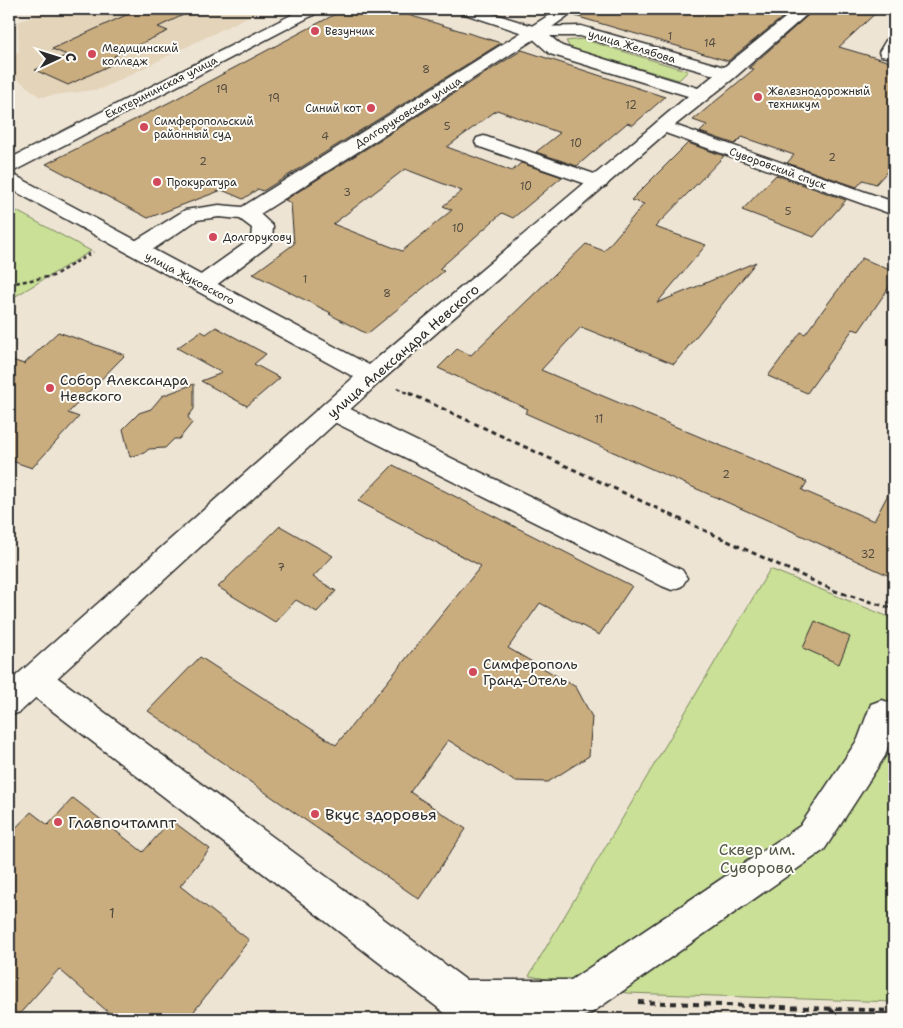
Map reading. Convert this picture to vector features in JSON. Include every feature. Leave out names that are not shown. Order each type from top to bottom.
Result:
[{"type":"main road","name":"улица Желябова","points":[[464,9],[535,32],[581,31],[728,74]]},
{"type":"main road","name":"Долгоруковская улица","points":[[246,214],[569,9]]},
{"type":"main road","name":"улица Александра Невского","points":[[9,702],[371,376],[663,126],[805,9]]},
{"type":"main road","name":"Екатерининская улица","points":[[9,166],[304,10]]},
{"type":"main road","name":"улица Желябова","points":[[535,32],[556,50],[702,95]]},
{"type":"main road","name":"Суворовский спуск","points":[[663,126],[891,205]]},
{"type":"main road","points":[[484,142],[599,182]]},
{"type":"main road","name":"улица Жуковского","points":[[9,180],[371,376]]},
{"type":"main road","points":[[138,249],[192,214],[219,211],[246,214],[263,226],[261,242],[203,284]]},
{"type":"main road","points":[[333,411],[672,578]]},
{"type":"main road","points":[[35,679],[459,1010],[576,1000],[812,838],[873,746],[882,714]]},
{"type":"path","points":[[9,284],[53,276],[99,248]]},
{"type":"path","points":[[371,376],[835,591],[894,609]]},
{"type":"path","points":[[634,1002],[894,1011]]},
{"type":"path","points":[[830,1008],[840,1019]]},
{"type":"shaded area","name":"Медицинский колледж","points":[[53,9],[263,9],[101,89],[40,97],[9,72],[9,57],[19,51],[18,22]]},
{"type":"green space","points":[[582,39],[688,71],[679,80],[570,48],[566,41]]},
{"type":"green space","points":[[9,207],[91,251],[9,300]]},
{"type":"green space","name":"Сквер им. Суворова","points":[[770,569],[894,619],[894,1002],[627,993],[529,976]]},
{"type":"building","points":[[139,9],[196,9],[158,27],[168,31],[114,56],[121,60],[68,85],[35,70],[67,55],[52,49]]},
{"type":"building","points":[[345,9],[389,9],[501,43],[263,191],[258,189],[243,199],[222,190],[148,218],[46,164],[170,102]]},
{"type":"building","points":[[579,9],[793,9],[728,61],[575,16]]},
{"type":"building","points":[[815,9],[880,9],[839,47],[894,63],[894,164],[876,184],[863,180],[857,187],[787,163],[794,155],[742,137],[735,144],[700,132],[707,125],[693,120],[754,69],[749,68]]},
{"type":"building","points":[[522,50],[665,97],[633,125],[627,123],[577,166],[536,152],[560,133],[497,110],[447,147],[512,171],[521,163],[562,177],[513,218],[502,213],[439,269],[444,271],[367,334],[329,314],[331,313],[253,274],[294,244],[291,203],[285,200]],"holes":[[[405,169],[462,191],[443,206],[452,210],[402,251],[333,224]]]},
{"type":"building","points":[[688,143],[724,156],[655,227],[706,245],[657,303],[756,262],[674,364],[581,327],[541,370],[807,482],[802,490],[874,521],[894,483],[894,578],[525,413],[528,409],[438,368],[457,349],[471,355],[586,244],[604,251],[644,204],[631,200]]},
{"type":"building","points":[[776,175],[846,200],[814,237],[742,210]]},
{"type":"building","points":[[862,258],[894,272],[894,280],[859,331],[853,329],[807,393],[768,376],[801,332],[805,334]]},
{"type":"building","points":[[216,327],[266,354],[254,364],[280,378],[247,406],[201,381],[222,373],[177,348],[201,331],[206,334]]},
{"type":"building","name":"Собор Александра Невского","points":[[58,332],[125,355],[68,413],[79,417],[32,468],[9,460],[9,359],[24,364]]},
{"type":"building","points":[[194,384],[194,409],[188,417],[192,423],[179,439],[174,439],[165,448],[149,449],[144,453],[130,457],[123,429],[139,413],[151,409],[162,396]]},
{"type":"building","name":"Симферополь Гранд-Отель","points":[[393,465],[632,586],[599,635],[540,603],[508,648],[576,687],[592,717],[589,756],[548,782],[514,781],[448,740],[410,792],[466,829],[419,899],[148,711],[200,657],[336,745],[481,566],[358,501]]},
{"type":"building","points":[[280,526],[333,556],[313,577],[336,591],[317,612],[296,600],[275,622],[218,587]]},
{"type":"building","points":[[815,621],[850,637],[839,664],[803,648]]},
{"type":"building","points":[[73,798],[143,852],[171,820],[210,849],[180,886],[249,940],[188,1019],[116,1019],[59,969],[15,1019],[9,1019],[9,835],[31,812],[48,825]]},
{"type":"place","name":"Везунчик","points":[[315,31]]},
{"type":"place","name":"Медицинский колледж","points":[[92,54]]},
{"type":"place","name":"Железнодорожный техникум","points":[[758,97]]},
{"type":"place","name":"Синий кот","points":[[371,108]]},
{"type":"place","name":"Симферопольский районный суд","points":[[144,127]]},
{"type":"place","name":"Прокуратура","points":[[157,182]]},
{"type":"place","name":"Долгорукову","points":[[213,237]]},
{"type":"place","name":"Собор Александра Невского","points":[[50,388]]},
{"type":"place","name":"Симферополь Гранд-Отель","points":[[473,672]]},
{"type":"place","name":"Вкус здоровья","points":[[315,814]]},
{"type":"place","name":"Главпочтампт","points":[[58,822]]}]
